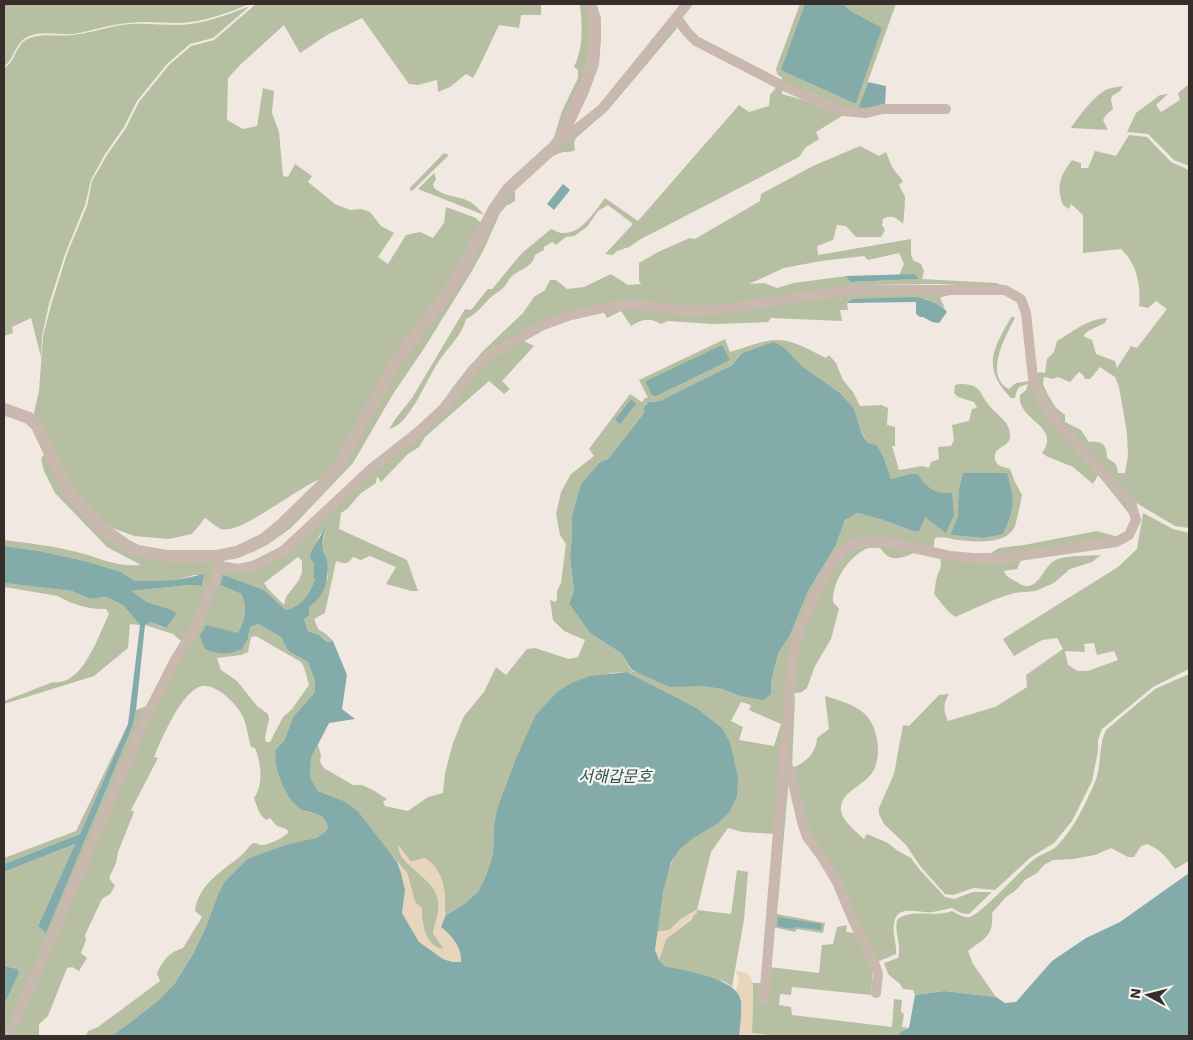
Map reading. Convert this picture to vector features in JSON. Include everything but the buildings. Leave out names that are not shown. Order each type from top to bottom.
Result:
[{"type":"street","points":[[555,146],[562,136],[583,91],[593,64],[595,19],[590,4]]},
{"type":"street","points":[[218,561],[264,539],[287,520],[341,462],[397,359],[463,268],[494,209],[508,189],[555,146],[602,109],[687,4]]},
{"type":"street","points":[[676,18],[696,41],[781,84],[842,111],[858,114],[894,108],[946,109]]},
{"type":"street","points":[[4,409],[30,418],[37,426],[68,492],[99,524],[126,545],[138,551],[166,556],[218,561],[238,569],[253,566],[283,551],[371,469],[418,432],[443,409],[474,368],[488,356],[543,325],[568,316],[631,304],[692,311],[723,310],[828,292],[859,290],[988,288],[1005,290],[1021,299],[1026,312],[1033,378],[1042,402],[1055,421],[1131,503],[1136,520],[1129,535],[1116,542],[1005,558],[950,556],[877,540],[858,543],[846,548],[837,557],[820,584],[799,632],[792,663],[764,999]]},
{"type":"street","points":[[9,1036],[148,713],[203,610],[214,584],[218,561]]},
{"type":"street","points":[[785,763],[790,770],[807,837],[837,882],[875,965],[878,974],[876,992]]},
{"type":"green space","points":[[4,4],[250,4],[215,17],[197,21],[179,23],[135,22],[73,34],[43,33],[32,35],[19,44],[10,60],[4,66]]},
{"type":"green space","points":[[256,4],[541,4],[541,15],[521,15],[519,28],[499,25],[473,78],[466,74],[450,87],[438,92],[437,80],[418,85],[409,84],[362,18],[327,35],[300,53],[284,25],[228,78],[227,120],[243,129],[257,126],[263,88],[274,91],[272,113],[279,132],[283,176],[288,177],[295,164],[312,176],[308,182],[335,204],[350,210],[361,209],[370,212],[381,226],[394,233],[378,257],[388,264],[406,235],[420,232],[433,238],[444,223],[446,207],[476,218],[483,225],[461,267],[438,302],[395,359],[375,391],[339,461],[305,499],[264,536],[237,550],[213,554],[180,555],[156,553],[136,548],[115,536],[70,491],[62,477],[46,437],[33,417],[39,391],[43,336],[67,254],[87,206],[92,181],[126,128],[139,102],[169,65],[191,46],[214,40]],"holes":[[[321,479],[271,529],[253,541],[235,549],[199,554],[171,553],[146,549],[128,542],[107,526],[134,536],[169,539],[192,534],[205,518],[221,529],[230,529],[256,518],[311,483]]]},
{"type":"green space","points":[[580,4],[588,4],[591,49],[579,88],[552,144],[562,111],[578,78],[578,70],[574,67],[581,44]]},
{"type":"green space","points":[[800,4],[805,4],[782,70],[851,102],[881,28],[842,4],[896,4],[857,111],[843,109],[781,81],[782,78],[777,74],[776,69]]},
{"type":"green space","points":[[250,6],[213,38],[190,44],[167,64],[137,101],[124,127],[105,154],[91,180],[85,205],[65,254],[49,304],[42,336],[41,357],[31,318],[12,327],[13,333],[4,336],[4,68],[11,61],[18,48],[25,40],[46,35],[79,34],[129,24],[179,25],[197,23],[224,16]]},
{"type":"green space","points":[[674,26],[678,27],[608,110],[576,138],[574,142],[575,150],[560,153],[548,159],[515,190],[515,201],[506,206],[500,213],[472,271],[393,394],[353,463],[291,528],[267,545],[235,558],[326,483],[382,390],[510,191],[582,129]]},
{"type":"green space","points":[[1189,84],[1189,166],[1174,160],[1148,134],[1127,132],[1136,113],[1160,95],[1168,94],[1156,105],[1161,112],[1180,100],[1178,93]]},
{"type":"green space","points":[[778,85],[782,88],[782,94],[807,101],[842,116],[816,132],[819,139],[805,148],[799,157],[629,247],[617,251],[613,255],[605,254],[633,224],[608,205],[598,211],[587,227],[574,236],[566,237],[556,245],[552,242],[544,247],[544,250],[535,255],[529,265],[512,276],[504,287],[466,319],[461,331],[437,364],[410,412],[400,424],[389,429],[412,398],[465,309],[471,310],[488,289],[492,289],[522,253],[551,229],[562,233],[569,233],[575,230],[587,221],[605,198],[638,221],[739,105],[749,112],[769,106],[770,95]]},
{"type":"green space","points":[[1123,86],[1120,91],[1112,96],[1113,109],[1103,120],[1108,130],[1071,128],[1100,94],[1111,88]]},
{"type":"green space","points":[[1129,135],[1147,137],[1171,162],[1189,170],[1189,528],[1175,526],[1133,501],[1055,419],[1035,375],[1040,372],[1045,373],[1047,359],[1054,352],[1057,341],[1087,323],[1107,318],[1105,323],[1088,331],[1083,336],[1092,340],[1096,354],[1115,361],[1117,368],[1131,346],[1137,348],[1167,309],[1156,301],[1148,308],[1139,306],[1137,275],[1131,261],[1121,249],[1083,253],[1083,215],[1071,204],[1069,209],[1063,205],[1060,181],[1072,160],[1081,163],[1081,168],[1088,168],[1095,151],[1116,156]],"holes":[[[1100,367],[1115,377],[1119,387],[1127,433],[1128,455],[1125,473],[1118,473],[1115,464],[1107,458],[1106,449],[1103,444],[1089,442],[1081,430],[1065,422],[1065,415],[1056,408],[1043,384],[1044,377],[1053,379],[1058,377],[1070,382],[1079,372],[1085,379],[1090,379]]]},
{"type":"green space","points":[[860,146],[879,156],[886,152],[892,167],[903,181],[899,185],[905,197],[903,224],[894,217],[883,219],[882,225],[885,230],[881,237],[856,237],[846,226],[837,225],[833,240],[817,246],[818,255],[911,239],[913,260],[921,264],[924,271],[922,279],[996,283],[1008,287],[938,284],[865,285],[715,308],[611,304],[502,344],[439,408],[453,387],[482,352],[523,313],[534,297],[545,290],[550,280],[556,280],[567,289],[584,287],[611,274],[628,285],[641,284],[639,281],[639,263],[658,252],[690,238],[695,239],[760,201],[761,194],[813,166]],"holes":[[[899,253],[904,264],[899,275],[915,274],[917,279],[850,282],[846,276],[794,283],[777,288],[764,283],[749,284],[784,268],[821,261],[864,256],[868,260]]]},
{"type":"green space","points":[[444,153],[449,155],[412,191],[409,189]]},
{"type":"green space","points":[[434,173],[436,179],[433,184],[434,188],[448,195],[471,202],[484,215],[418,189]]},
{"type":"green space","points":[[989,291],[1005,295],[955,294],[940,298],[945,308],[926,299],[847,303],[848,310],[840,310],[842,321],[771,318],[768,322],[714,324],[668,321],[661,324],[653,320],[646,320],[631,326],[621,311],[607,318],[603,311],[622,308],[657,310],[832,294]]},
{"type":"green space","points":[[1012,316],[1015,318],[1002,345],[997,365],[1001,383],[1009,389],[1016,383],[1029,381],[1036,393],[1127,503],[1131,516],[1098,475],[1093,484],[1073,467],[1042,453],[1047,443],[1047,436],[1020,403],[1020,395],[1026,390],[1028,384],[1018,388],[1015,398],[1011,398],[996,377],[993,367],[995,348]]},
{"type":"green space","points":[[725,339],[730,352],[759,343],[779,340],[788,341],[826,358],[829,355],[836,363],[843,380],[853,392],[860,406],[881,405],[888,408],[887,425],[895,427],[895,446],[892,446],[899,470],[922,466],[929,468],[931,462],[939,459],[938,447],[951,446],[954,440],[952,425],[969,421],[972,409],[977,408],[974,402],[958,397],[954,393],[955,385],[974,386],[1008,426],[1010,439],[996,452],[995,459],[998,465],[1010,469],[1022,495],[1015,526],[1011,532],[998,539],[973,541],[938,537],[935,538],[933,550],[850,542],[797,631],[776,834],[742,832],[728,828],[711,852],[697,910],[731,914],[737,870],[748,872],[744,920],[732,987],[725,982],[665,966],[659,960],[666,939],[692,919],[696,910],[681,919],[669,930],[657,932],[669,868],[679,850],[687,842],[717,824],[695,707],[627,672],[611,673],[558,691],[536,714],[494,827],[493,854],[486,876],[478,892],[464,904],[445,916],[445,899],[425,858],[411,862],[399,846],[407,862],[432,886],[438,898],[438,916],[433,933],[444,949],[433,945],[426,934],[422,921],[422,909],[415,902],[407,873],[358,811],[344,801],[318,791],[310,777],[311,758],[318,745],[321,755],[320,762],[324,768],[353,785],[362,785],[373,790],[387,799],[383,802],[385,806],[408,811],[428,797],[443,793],[445,773],[453,743],[464,716],[484,692],[496,667],[506,675],[527,649],[535,648],[569,659],[578,657],[585,640],[564,631],[553,620],[550,600],[555,602],[557,600],[566,544],[560,535],[556,514],[561,492],[571,474],[594,456],[589,449],[630,394],[642,402],[645,398],[648,398],[639,380]],"holes":[[[758,348],[786,349],[802,366],[840,393],[854,408],[862,433],[868,443],[877,447],[884,458],[891,479],[909,474],[918,474],[932,490],[952,494],[925,517],[913,531],[857,513],[845,520],[836,545],[808,591],[790,635],[778,654],[771,682],[771,694],[740,696],[722,689],[632,671],[621,653],[590,633],[569,604],[574,591],[570,557],[572,515],[581,484],[600,462],[608,459],[644,413],[644,407],[649,402],[660,401],[701,382],[731,366],[742,353]],[[958,516],[983,538],[950,535]],[[741,702],[751,705],[749,710],[781,724],[774,746],[739,740],[743,727],[731,721]]]},
{"type":"green space","points":[[524,341],[534,346],[502,381],[510,389],[504,394],[489,381],[425,437],[419,447],[408,454],[381,482],[377,476],[376,483],[361,493],[341,513],[339,529],[407,560],[418,591],[386,584],[396,567],[370,556],[361,560],[353,557],[346,563],[336,561],[325,613],[314,619],[318,629],[333,641],[327,642],[319,635],[308,631],[304,619],[309,616],[310,606],[328,578],[326,556],[322,547],[326,527],[319,536],[310,558],[314,564],[313,577],[315,580],[304,600],[292,608],[286,610],[264,590],[223,576],[220,585],[241,594],[243,600],[245,614],[238,633],[248,638],[250,627],[258,624],[281,637],[288,651],[308,662],[315,681],[315,692],[293,717],[284,741],[275,750],[276,759],[306,812],[320,815],[326,822],[328,826],[325,832],[316,838],[247,859],[225,881],[193,954],[175,983],[158,1001],[112,1036],[86,1036],[88,1031],[98,1027],[160,981],[157,973],[162,964],[170,954],[183,948],[202,917],[195,911],[197,901],[206,885],[253,844],[262,845],[269,843],[289,832],[277,826],[270,818],[266,820],[257,807],[254,798],[260,780],[259,760],[255,748],[251,747],[246,724],[240,712],[224,694],[217,690],[203,686],[197,688],[184,700],[172,719],[154,757],[158,758],[131,810],[134,812],[109,878],[115,886],[110,894],[102,899],[85,935],[86,940],[81,953],[87,958],[79,971],[72,967],[67,968],[48,1016],[39,1024],[39,1036],[12,1036],[152,712],[220,574],[224,571],[258,567],[395,451],[489,357]],"holes":[[[298,557],[302,561],[302,572],[299,580],[286,597],[284,605],[264,583]],[[256,636],[301,662],[309,685],[292,709],[283,717],[270,742],[266,742],[265,738],[269,719],[268,714],[257,706],[237,681],[221,670],[217,658],[241,655],[248,652],[251,637]]]},
{"type":"green space","points":[[4,412],[28,420],[35,427],[63,489],[80,509],[109,536],[136,552],[149,556],[163,559],[213,558],[215,566],[201,608],[149,707],[6,1036],[4,1036],[4,1005],[19,973],[18,969],[4,966],[4,872],[75,844],[38,926],[46,932],[133,725],[136,710],[147,706],[181,641],[173,634],[145,625],[151,622],[165,628],[177,613],[147,602],[130,591],[189,585],[202,586],[203,575],[194,575],[177,580],[135,581],[121,572],[89,562],[40,551],[4,546],[4,540],[59,548],[124,565],[141,565],[107,547],[55,493],[44,471],[41,459],[45,453],[38,438],[25,423],[4,415]]},
{"type":"green space","points":[[1143,513],[1173,529],[1189,533],[1189,669],[1153,687],[1102,729],[1098,740],[1098,751],[1092,781],[1072,821],[1054,843],[1031,857],[995,890],[974,888],[953,895],[945,894],[920,866],[906,845],[884,824],[879,814],[879,808],[894,774],[903,725],[909,726],[939,695],[949,694],[944,707],[948,721],[995,707],[1027,687],[1026,675],[1063,649],[1057,638],[1042,640],[1014,656],[1003,639],[1118,567],[1137,549]],"holes":[[[1094,643],[1097,655],[1114,651],[1118,660],[1088,671],[1078,671],[1068,665],[1065,651],[1085,652],[1084,644]]]},
{"type":"green space","points":[[1097,531],[1118,537],[986,556],[999,548]]},
{"type":"green space","points":[[869,544],[918,551],[907,556],[893,558],[884,553],[880,548],[870,548],[858,554],[846,565],[833,595],[833,602],[839,609],[831,639],[815,666],[807,688],[802,692],[791,694],[802,632],[831,571],[849,551]]},
{"type":"green space","points":[[1101,555],[1092,562],[1070,569],[1054,583],[1035,591],[1014,593],[996,599],[955,617],[934,594],[941,566],[939,556],[1022,558],[1017,569],[1004,571],[1006,575],[1021,585],[1028,586],[1037,581],[1049,566],[1058,559],[1074,556]]},
{"type":"green space","points":[[4,583],[72,591],[90,599],[106,597],[123,605],[140,625],[130,624],[128,648],[94,676],[4,704],[4,701],[53,682],[64,681],[73,676],[88,658],[109,614],[106,609],[81,606],[58,596],[4,587]]},
{"type":"green space","points":[[1189,674],[1189,861],[1175,869],[1163,854],[1147,844],[1141,846],[1134,857],[1128,857],[1111,848],[1095,855],[1053,860],[1044,865],[1037,873],[1025,880],[1015,891],[1006,897],[992,913],[990,932],[968,951],[973,964],[996,997],[944,991],[915,995],[913,990],[903,989],[888,974],[884,963],[898,958],[897,920],[909,915],[937,914],[952,911],[970,917],[991,901],[1032,861],[1058,845],[1084,807],[1095,782],[1106,730],[1155,689]]},
{"type":"green space","points":[[825,696],[847,703],[862,711],[874,728],[878,744],[877,760],[872,773],[850,792],[843,801],[841,811],[845,820],[864,839],[867,834],[888,843],[911,858],[945,897],[954,899],[973,892],[992,892],[969,914],[961,913],[952,908],[933,912],[909,911],[899,914],[894,928],[896,954],[877,962],[813,840],[787,762],[790,697],[795,697],[792,768],[809,757],[815,749],[817,738],[829,729]]},
{"type":"green space","points":[[128,724],[80,834],[4,864],[4,858],[76,831]]},
{"type":"green space","points":[[787,773],[789,778],[777,914],[825,923],[823,933],[797,929],[795,932],[773,927]]},
{"type":"green space","points":[[847,925],[846,932],[855,933],[873,966],[871,995],[792,987],[791,995],[780,994],[779,1005],[791,1007],[792,1015],[892,1027],[894,999],[902,1000],[901,1012],[904,1014],[902,1027],[909,1028],[897,1036],[775,1036],[752,1033],[753,983],[762,983],[760,1003],[765,1003],[769,967],[819,973],[822,945],[833,944],[837,927]]},
{"type":"sand","points":[[398,845],[411,862],[425,858],[438,871],[442,880],[445,899],[444,918],[441,927],[456,942],[460,951],[461,962],[443,959],[419,942],[402,913],[405,890],[397,862],[407,873],[415,902],[422,909],[422,921],[428,940],[438,948],[444,949],[433,933],[438,909],[435,892],[431,884],[404,860]]},
{"type":"sand","points":[[697,910],[697,913],[666,939],[659,960],[655,950],[657,932],[669,930],[681,919]]},
{"type":"sand","points":[[736,971],[748,973],[753,983],[752,1033],[775,1036],[739,1036],[741,999],[736,990],[739,980]]},
{"type":"water","points":[[805,4],[842,4],[882,28],[856,103],[781,70]]},
{"type":"water","points":[[868,82],[886,86],[885,106],[857,111]]},
{"type":"water","points":[[563,184],[570,190],[554,210],[547,204]]},
{"type":"water","points":[[915,274],[918,279],[850,282],[846,276]]},
{"type":"water","points":[[916,297],[933,302],[945,309],[947,312],[939,323],[932,322],[916,314],[916,302],[847,303],[853,299]]},
{"type":"water","points":[[774,342],[786,349],[802,366],[840,393],[854,408],[862,434],[868,443],[877,446],[884,458],[891,479],[909,474],[918,474],[932,489],[941,493],[952,493],[954,515],[946,533],[925,517],[919,531],[913,531],[857,513],[845,520],[836,545],[808,591],[790,635],[778,654],[771,682],[771,694],[764,700],[702,686],[670,687],[632,670],[621,653],[590,633],[569,604],[574,591],[570,557],[572,515],[581,484],[600,462],[608,459],[644,413],[644,407],[649,402],[660,401],[731,366],[742,353]]},
{"type":"water","points":[[722,345],[730,360],[656,396],[652,395],[646,381]]},
{"type":"water","points":[[631,399],[636,404],[620,424],[615,420]]},
{"type":"water","points":[[963,473],[1007,473],[1012,498],[1012,510],[1003,534],[983,538],[950,535],[958,516],[959,490]]},
{"type":"water","name":"서해갑문호","points":[[326,526],[322,544],[328,570],[326,584],[320,596],[310,606],[309,616],[304,619],[308,631],[319,635],[327,642],[333,641],[347,675],[342,709],[355,719],[329,723],[311,758],[310,777],[318,791],[344,801],[358,811],[397,862],[405,890],[402,913],[419,942],[443,959],[461,962],[460,951],[456,942],[441,927],[445,916],[478,892],[486,876],[493,854],[497,810],[515,761],[536,714],[558,691],[574,682],[590,676],[627,672],[695,707],[722,728],[730,743],[738,777],[737,796],[730,811],[717,824],[693,838],[680,849],[671,862],[663,892],[655,950],[659,960],[665,966],[697,973],[721,981],[738,993],[741,1001],[739,1036],[112,1036],[158,1001],[175,983],[193,954],[225,881],[247,859],[286,845],[316,838],[325,832],[328,827],[326,821],[319,815],[303,810],[294,804],[282,784],[276,764],[275,750],[284,741],[293,717],[315,692],[315,681],[308,662],[288,651],[281,637],[258,624],[250,627],[248,638],[242,649],[224,654],[205,649],[200,636],[206,625],[238,633],[245,614],[243,600],[241,594],[220,585],[223,575],[264,590],[286,610],[301,602],[315,580],[313,577],[314,564],[310,558],[311,552]]},
{"type":"water","points":[[4,546],[40,551],[89,562],[121,572],[135,581],[177,580],[204,574],[202,586],[189,585],[131,591],[147,602],[177,613],[166,628],[151,622],[145,625],[133,725],[46,933],[38,926],[75,844],[4,872],[4,864],[80,834],[128,724],[140,625],[123,605],[106,597],[90,599],[72,591],[4,583]]},
{"type":"water","points":[[1189,873],[1189,1036],[897,1036],[909,1028],[915,995],[944,991],[996,997],[1005,1003],[1016,1002],[1052,961],[1086,938],[1120,922]]},
{"type":"water","points":[[778,917],[822,924],[821,930],[795,927],[793,929],[777,926]]},
{"type":"water","points":[[4,966],[18,969],[19,973],[4,1005]]}]
